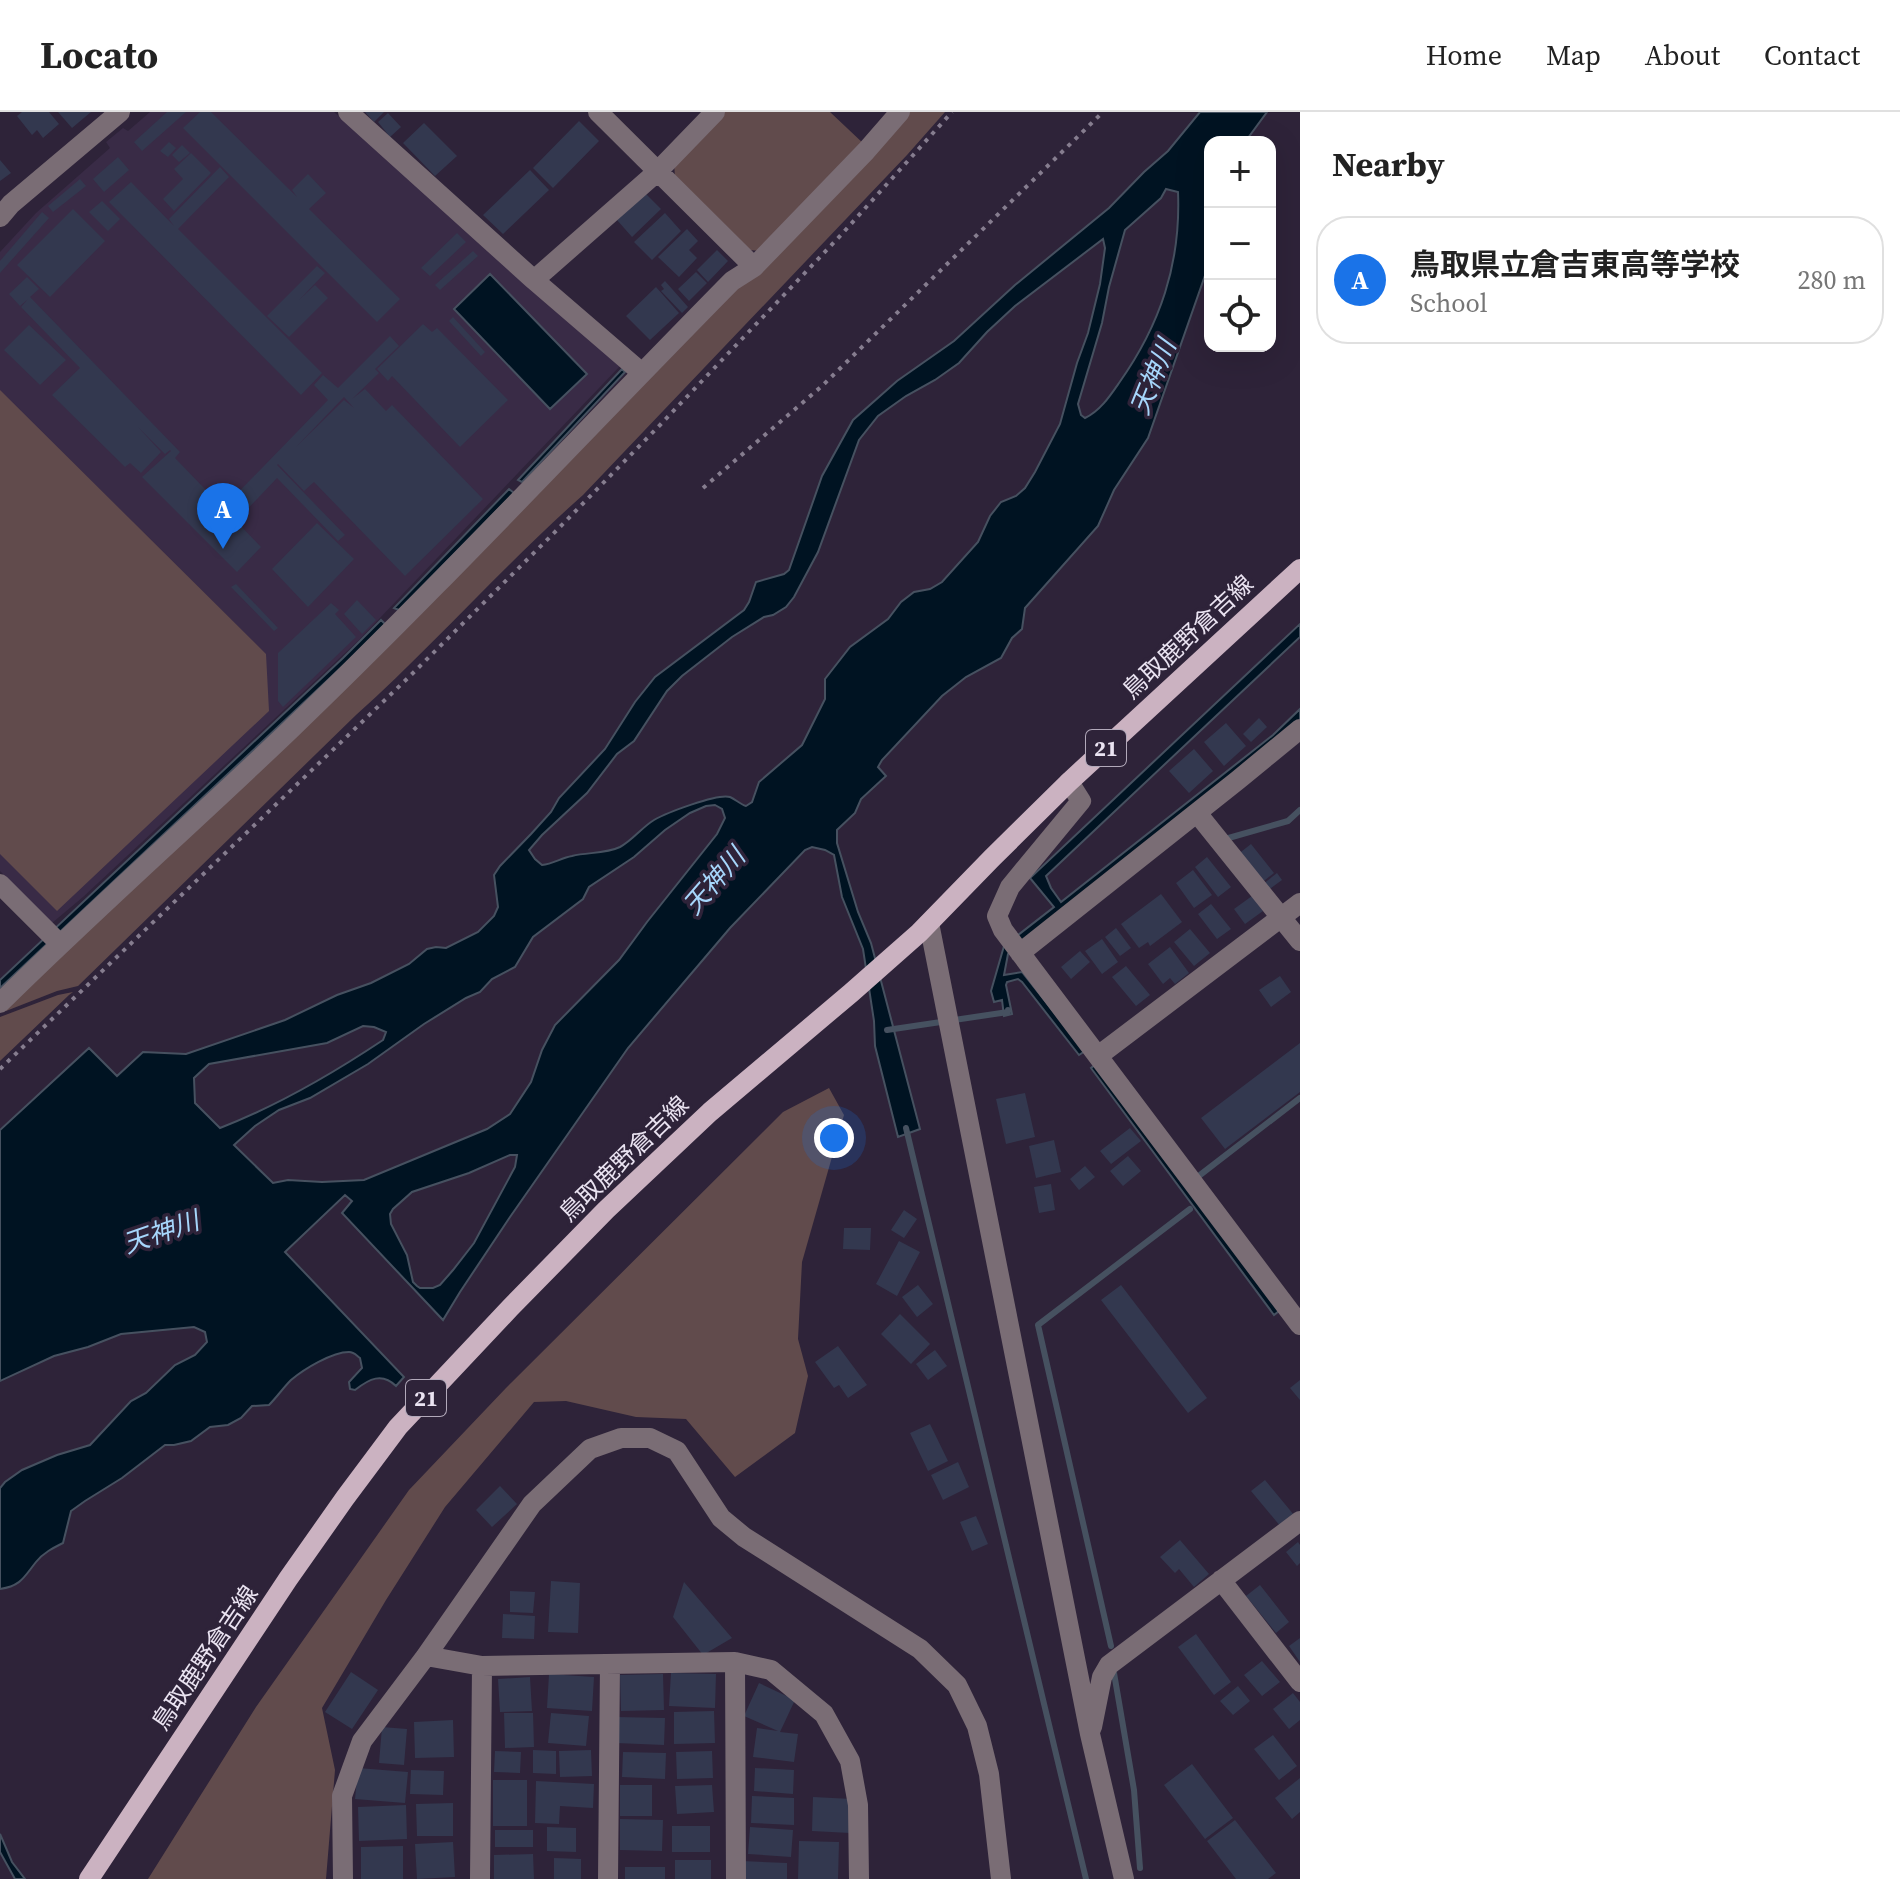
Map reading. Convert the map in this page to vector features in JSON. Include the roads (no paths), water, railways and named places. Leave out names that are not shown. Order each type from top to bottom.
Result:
[{"type":"main road","name":"鳥取鹿野倉吉線","points":[[89,1879],[288,1579],[398,1427],[606,1210],[710,1112],[924,928],[1069,782],[1300,569]]},
{"type":"street","points":[[0,217],[11,204],[120,112]]},
{"type":"street","points":[[348,112],[642,373]]},
{"type":"street","points":[[598,112],[754,267]]},
{"type":"street","points":[[534,280],[657,172],[715,112]]},
{"type":"street","points":[[0,1003],[292,729],[732,281],[754,267],[900,112]]},
{"type":"street","points":[[1020,953],[1300,729]]},
{"type":"street","points":[[1069,782],[1081,801],[1010,887],[997,916],[1020,953],[1300,1325]]},
{"type":"street","points":[[1197,813],[1300,941]]},
{"type":"street","points":[[0,884],[60,944]]},
{"type":"street","points":[[1098,1056],[1300,903]]},
{"type":"street","points":[[924,928],[1090,1734],[1124,1879]]},
{"type":"street","points":[[343,1879],[342,1796],[362,1741],[426,1656],[532,1504],[590,1449],[621,1438],[650,1438],[677,1451],[721,1518],[744,1537],[920,1649],[957,1685],[977,1726],[989,1774],[1001,1879]]},
{"type":"street","points":[[1090,1734],[1102,1677],[1109,1665],[1300,1521]]},
{"type":"street","points":[[1221,1580],[1300,1682]]},
{"type":"street","points":[[426,1656],[482,1666],[735,1662],[771,1670],[824,1714],[850,1761],[858,1805],[859,1879]]},
{"type":"street","points":[[735,1662],[736,1879]]},
{"type":"street","points":[[608,1879],[610,1664]]},
{"type":"street","points":[[480,1879],[482,1666]]},
{"type":"water","name":"天神川","points":[[1200,112],[1267,112],[1249,136],[1204,136],[1204,278],[1148,438],[1114,490],[1098,526],[1025,608],[1022,629],[1012,638],[1001,658],[966,677],[942,696],[882,760],[878,767],[886,776],[861,799],[855,813],[837,830],[837,843],[871,943],[920,1129],[898,1137],[875,1046],[863,949],[842,897],[834,855],[812,847],[805,850],[730,928],[628,1048],[510,1217],[443,1320],[342,1213],[352,1201],[345,1195],[285,1252],[404,1377],[396,1386],[381,1378],[370,1380],[355,1390],[350,1389],[349,1382],[362,1368],[360,1358],[352,1353],[342,1353],[318,1362],[291,1380],[269,1405],[252,1406],[241,1418],[228,1425],[210,1427],[191,1441],[165,1445],[85,1501],[71,1511],[63,1543],[42,1556],[17,1583],[0,1589],[0,1488],[5,1482],[22,1470],[90,1445],[131,1401],[146,1393],[175,1365],[195,1355],[207,1342],[205,1332],[194,1327],[121,1334],[54,1356],[0,1381],[0,1130],[89,1048],[117,1076],[143,1052],[186,1054],[285,1020],[409,964],[427,949],[446,948],[478,932],[494,916],[498,907],[494,875],[500,866],[605,749],[655,677],[744,610],[756,582],[789,570],[822,476],[853,420],[897,381],[954,341],[1015,285],[1109,208],[1168,151]],"holes":[[[1166,189],[1178,192],[1178,218],[1176,244],[1165,293],[1146,339],[1116,388],[1104,403],[1085,418],[1078,404],[1125,230],[1161,198]],[[1103,239],[1105,248],[1100,284],[1088,333],[1060,424],[1035,472],[1016,496],[1001,502],[990,516],[978,542],[942,582],[930,589],[914,592],[901,602],[888,619],[850,647],[825,679],[825,699],[802,745],[759,782],[752,802],[746,806],[730,797],[704,801],[654,820],[620,847],[542,865],[535,859],[529,850],[587,793],[617,754],[634,741],[667,691],[732,637],[786,607],[794,597],[818,552],[859,440],[878,416],[959,363],[1015,306]],[[715,805],[722,809],[725,818],[717,834],[619,960],[555,1025],[531,1082],[510,1114],[487,1129],[364,1180],[288,1180],[273,1183],[234,1145],[279,1110],[310,1098],[368,1064],[424,1024],[480,992],[492,979],[515,967],[533,937],[583,899],[589,887],[690,813]],[[363,1026],[386,1032],[383,1040],[324,1077],[220,1128],[195,1103],[194,1078],[209,1064],[327,1043]],[[510,1155],[517,1155],[515,1167],[474,1243],[440,1285],[420,1288],[413,1282],[407,1255],[391,1224],[390,1214],[412,1192]]]},
{"type":"water","points":[[490,274],[587,374],[550,409],[454,309]]},
{"type":"water","points":[[622,369],[625,372],[522,482],[518,480]]},
{"type":"water","points":[[509,489],[514,493],[399,610],[394,608]]},
{"type":"water","points":[[381,620],[385,624],[346,663],[0,988],[0,980]]},
{"type":"water","points":[[1300,624],[1300,637],[1046,876],[1061,902],[1273,735],[1300,709],[1300,723],[1008,954],[1004,975],[1022,972],[1085,1051],[1079,1055],[1018,979],[1007,982],[1012,1014],[1004,1016],[1002,1000],[994,1002],[991,991],[1004,946],[1054,907],[1030,878]]},
{"type":"water","points":[[1095,1065],[1279,1311],[1274,1315],[1091,1068]]},
{"type":"water","points":[[0,1834],[12,1862],[25,1879],[15,1879],[0,1852]]},
{"type":"waterway","points":[[1225,839],[1288,821],[1300,810]]},
{"type":"waterway","points":[[887,1030],[1008,1010]]},
{"type":"waterway","points":[[1200,1175],[1300,1098]]},
{"type":"waterway","points":[[906,1128],[1086,1879]]},
{"type":"waterway","points":[[1111,1646],[1038,1325],[1190,1209]]},
{"type":"waterway","points":[[1114,1673],[1134,1790],[1140,1868]]},
{"type":"place","name":"鳥取県立倉吉東高等学校","points":[[223,549]]}]
